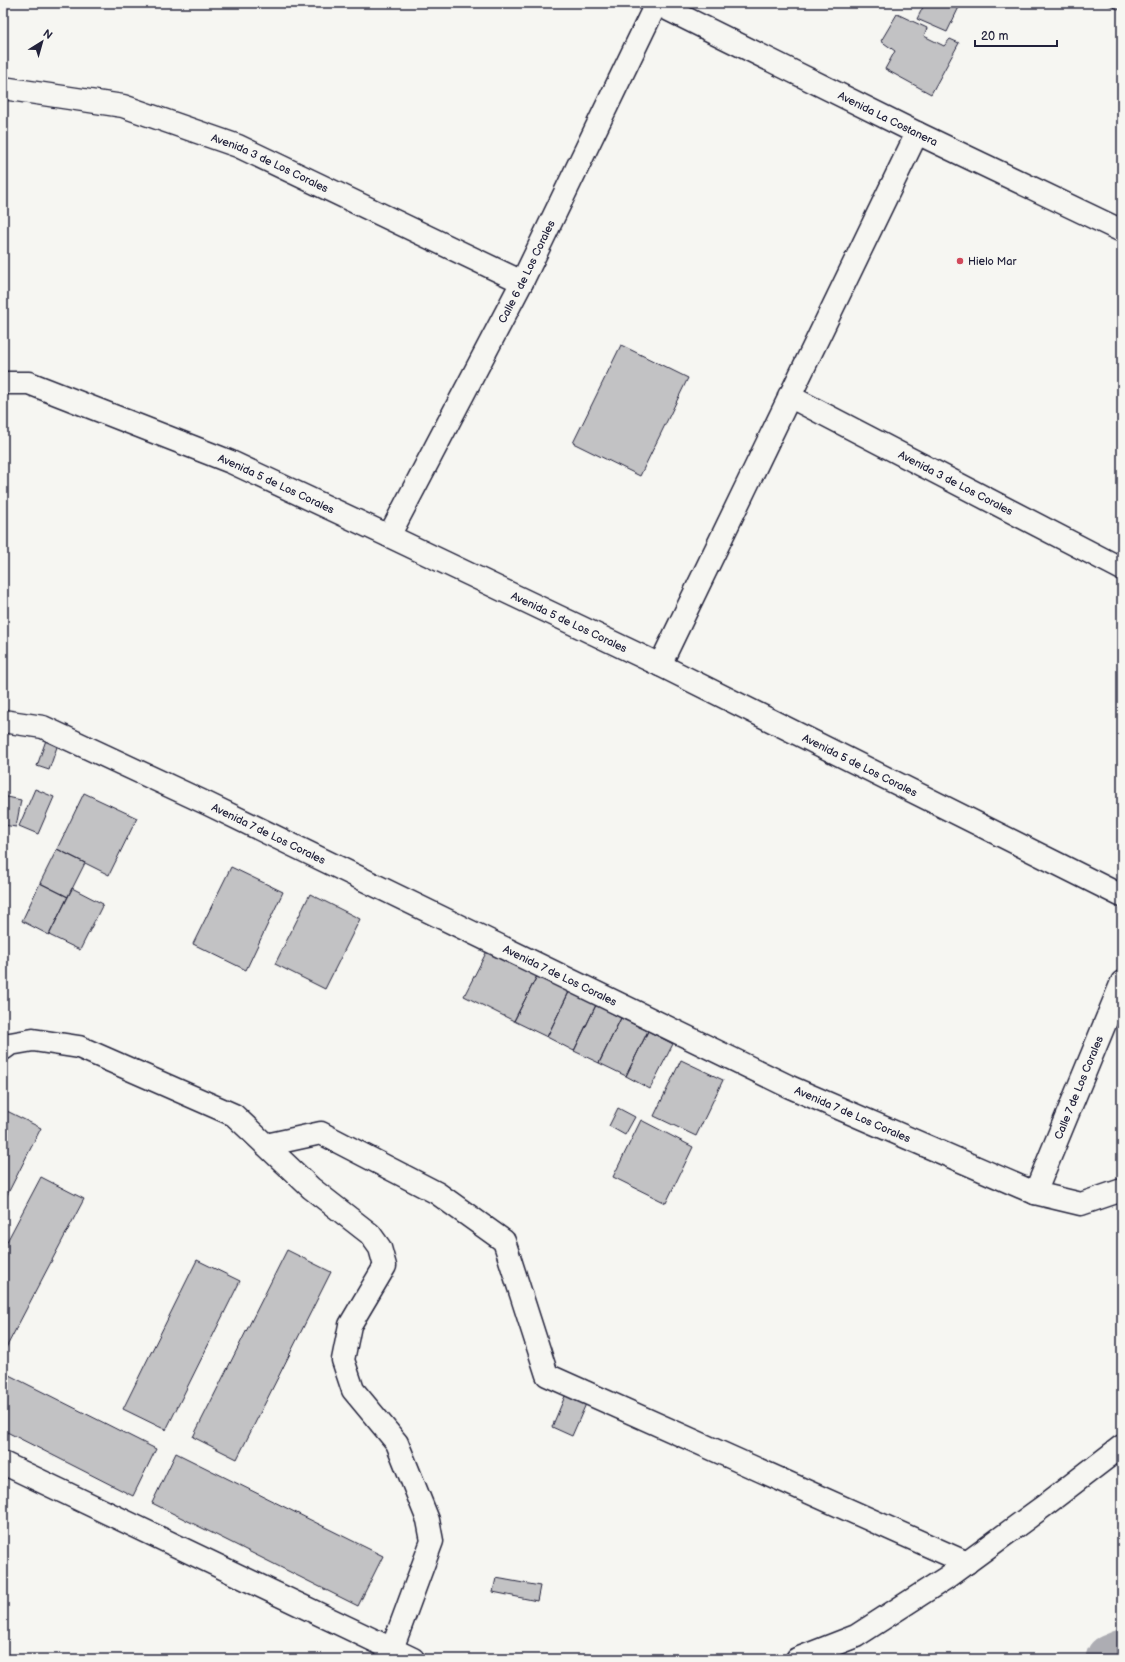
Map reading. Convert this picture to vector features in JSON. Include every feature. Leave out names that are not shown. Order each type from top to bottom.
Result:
[{"type":"street","name":"Avenida La Costanera","points":[[655,3],[917,133],[1122,231]]},
{"type":"street","name":"Calle 6 de Los Corales","points":[[389,536],[522,282],[655,3]]},
{"type":"street","name":"Avenida 3 de Los Corales","points":[[3,88],[124,106],[238,146],[522,282]]},
{"type":"street","points":[[660,665],[917,133]]},
{"type":"street","name":"Avenida 5 de Los Corales","points":[[3,383],[29,383],[231,462],[660,665],[1122,896]]},
{"type":"street","name":"Avenida 3 de Los Corales","points":[[789,396],[1122,569]]},
{"type":"street","name":"Avenida 7 de Los Corales","points":[[3,721],[43,728],[216,807],[790,1087],[1035,1193],[1081,1204],[1122,1190]]},
{"type":"street","name":"Calle 7 de Los Corales","points":[[1035,1193],[1122,982]]},
{"type":"street","points":[[3,1049],[10,1044],[33,1040],[79,1047],[234,1115],[311,1188],[370,1234],[380,1248],[385,1266],[350,1325],[344,1360],[353,1390],[397,1443],[428,1520],[432,1541],[392,1649]]},
{"type":"street","points":[[266,1145],[321,1132],[437,1193],[504,1241],[547,1375],[967,1563]]},
{"type":"street","points":[[797,1659],[856,1636],[946,1578],[1044,1506],[1122,1446]]},
{"type":"street","points":[[3,1463],[413,1659]]},
{"type":"building","points":[[925,3],[961,3],[947,32],[917,19]]},
{"type":"building","points":[[1105,3],[1122,3],[1122,11]]},
{"type":"building","points":[[897,14],[927,28],[924,36],[944,46],[950,39],[959,43],[931,94],[885,69],[895,51],[881,41]]},
{"type":"building","points":[[621,345],[688,378],[640,476],[573,443]]},
{"type":"building","points":[[46,740],[58,744],[49,770],[37,766]]},
{"type":"building","points":[[35,789],[54,797],[38,834],[19,826]]},
{"type":"building","points":[[84,793],[137,818],[109,875],[57,849]]},
{"type":"building","points":[[3,796],[21,800],[16,827],[3,825]]},
{"type":"building","points":[[57,849],[85,863],[68,897],[40,883]]},
{"type":"building","points":[[231,867],[283,892],[246,970],[193,944]]},
{"type":"building","points":[[40,883],[68,897],[49,935],[22,921]]},
{"type":"building","points":[[72,888],[103,904],[80,950],[49,935]]},
{"type":"building","points":[[310,894],[360,919],[325,989],[275,964]]},
{"type":"building","points":[[487,951],[537,976],[514,1021],[464,996]]},
{"type":"building","points":[[537,976],[569,992],[547,1037],[514,1021]]},
{"type":"building","points":[[569,992],[596,1005],[574,1051],[547,1037]]},
{"type":"building","points":[[596,1005],[621,1018],[599,1063],[574,1051]]},
{"type":"building","points":[[621,1018],[648,1031],[626,1076],[599,1063]]},
{"type":"building","points":[[648,1031],[673,1044],[650,1089],[626,1076]]},
{"type":"building","points":[[681,1060],[723,1080],[696,1136],[654,1116]]},
{"type":"building","points":[[618,1108],[635,1117],[625,1135],[609,1126]]},
{"type":"building","points":[[3,1109],[41,1128],[3,1203]]},
{"type":"building","points":[[641,1120],[693,1147],[666,1203],[613,1177]]},
{"type":"building","points":[[41,1177],[84,1199],[6,1348],[3,1346],[3,1249]]},
{"type":"building","points":[[287,1250],[331,1272],[237,1459],[193,1437]]},
{"type":"building","points":[[197,1260],[240,1281],[166,1430],[123,1409]]},
{"type":"building","points":[[3,1372],[156,1449],[133,1496],[3,1430]]},
{"type":"building","points":[[568,1389],[589,1397],[572,1436],[552,1427]]},
{"type":"building","points":[[176,1453],[383,1556],[358,1606],[152,1503]]},
{"type":"building","points":[[496,1578],[540,1586],[537,1601],[493,1592]]},
{"type":"waterway","points":[[1110,1659],[1122,1654]]},
{"type":"place","name":"Hielo Mar","points":[[960,261]]}]
